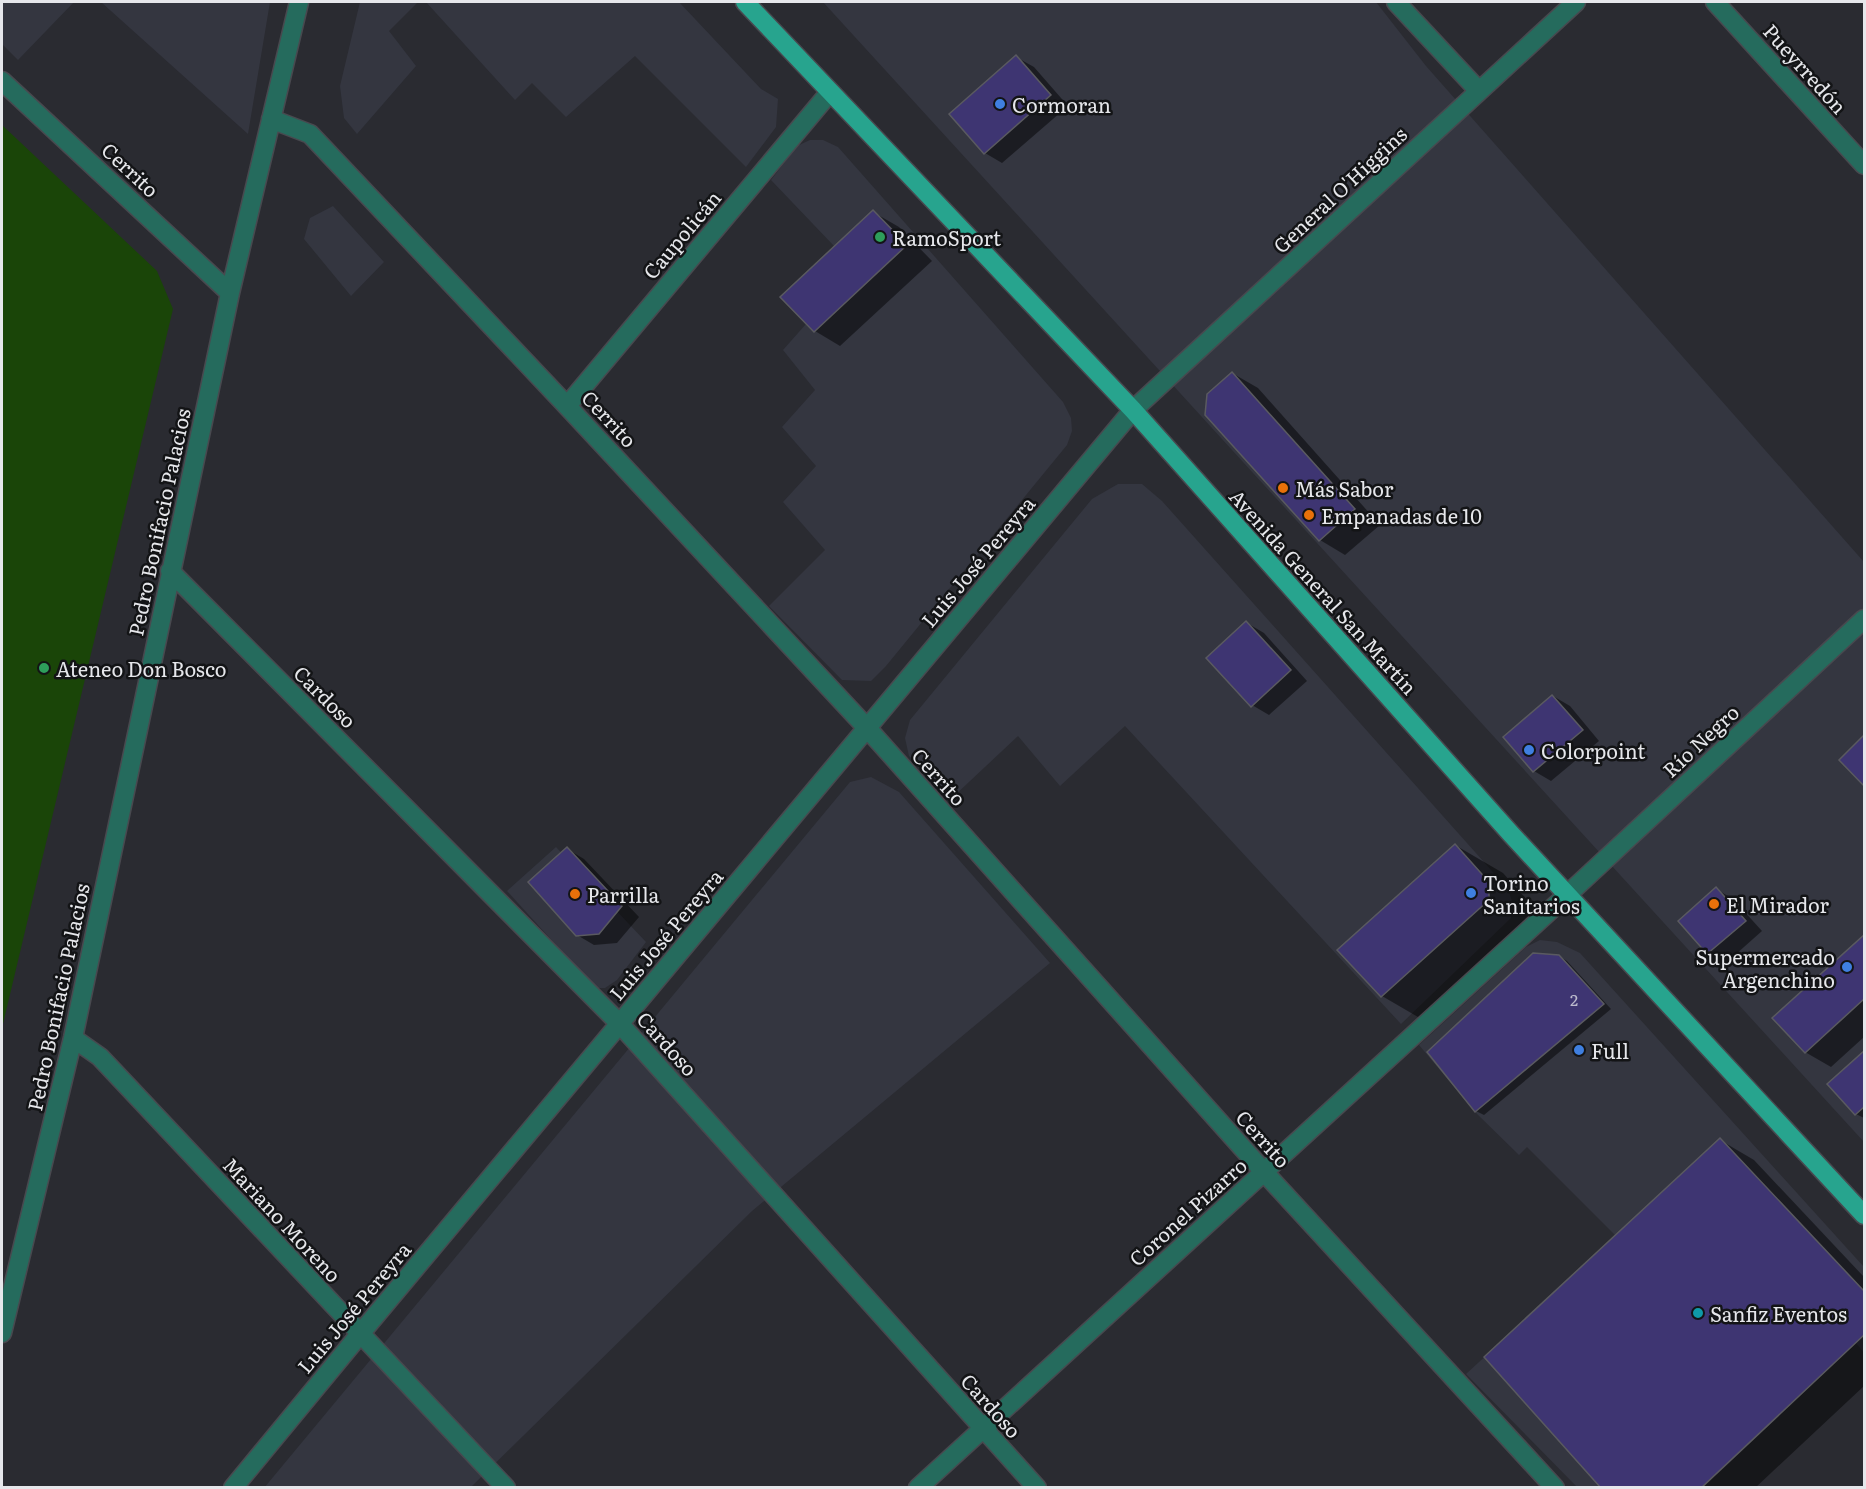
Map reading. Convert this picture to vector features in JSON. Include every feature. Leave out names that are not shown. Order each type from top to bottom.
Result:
[{"type":"main road","name":"Avenida General San Martín","points":[[745,2],[1133,410],[1567,895],[1864,1215]]},
{"type":"street","name":"Pedro Bonifacio Palacios","points":[[2,1333],[73,1038],[230,293],[299,2]]},
{"type":"street","points":[[1396,2],[1479,91]]},
{"type":"street","name":"General O'Higgins","points":[[1133,410],[1576,2]]},
{"type":"street","name":"Pueyrredón","points":[[1715,2],[1864,165]]},
{"type":"street","name":"Cerrito","points":[[2,81],[230,293]]},
{"type":"street","name":"Caupolicán","points":[[567,406],[830,92]]},
{"type":"street","name":"Cerrito","points":[[271,119],[310,134],[567,406],[867,728],[1264,1172],[1555,1488]]},
{"type":"street","name":"Luis José Pereyra","points":[[233,1488],[1133,410]]},
{"type":"street","name":"Cardoso","points":[[170,571],[620,1023],[1037,1488]]},
{"type":"street","name":"Río Negro","points":[[1567,895],[1864,619]]},
{"type":"street","name":"Coronel Pizarro","points":[[918,1488],[1567,895]]},
{"type":"street","name":"Mariano Moreno","points":[[73,1038],[100,1057],[506,1488]]},
{"type":"shaded area","points":[[2,2],[74,2],[18,60],[2,44]]},
{"type":"shaded area","points":[[101,2],[270,2],[248,134]]},
{"type":"shaded area","points":[[360,2],[418,2],[389,31],[416,66],[357,134],[344,118],[340,86]]},
{"type":"shaded area","points":[[426,2],[679,2],[761,89],[778,99],[776,127],[746,167],[635,56],[566,117],[532,83],[515,100]]},
{"type":"shaded area","points":[[823,2],[1376,2],[1426,66],[1864,562],[1864,1142]]},
{"type":"shaded area","points":[[810,140],[823,140],[838,147],[1063,402],[1071,418],[1072,431],[1067,445],[886,666],[871,681],[842,680],[769,606],[825,550],[783,502],[816,466],[782,427],[815,390],[783,350],[806,324],[780,297],[834,246],[771,180],[797,146]]},
{"type":"shaded area","points":[[333,206],[384,262],[351,296],[304,239],[310,218]]},
{"type":"shaded area","points":[[1118,484],[1142,484],[1162,501],[1508,889],[1512,901],[1511,918],[1401,1024],[1125,726],[1060,786],[1018,736],[953,797],[909,756],[905,738],[910,720],[1092,499]]},
{"type":"shaded area","points":[[871,777],[899,792],[1050,963],[752,1211],[471,1487],[264,1488],[850,782]]},
{"type":"shaded area","points":[[556,847],[646,942],[617,980],[605,988],[595,988],[507,891]]},
{"type":"shaded area","points":[[1540,940],[1557,942],[1580,953],[1864,1267],[1864,1353],[1856,1343],[1704,1487],[1577,1487],[1466,1374],[1616,1236],[1527,1147],[1519,1155],[1475,1112],[1419,1045],[1526,947]]},
{"type":"green space","name":"Ateneo Don Bosco","points":[[2,125],[157,271],[173,309],[2,1028]]},
{"type":"building","name":"Cormoran","points":[[1016,55],[1051,95],[984,154],[949,114]]},
{"type":"building","points":[[873,210],[907,245],[814,332],[780,297]]},
{"type":"building","points":[[1232,372],[1355,509],[1319,541],[1205,415],[1207,394]]},
{"type":"building","points":[[1246,621],[1291,670],[1251,707],[1206,658]]},
{"type":"building","points":[[1552,695],[1583,730],[1533,772],[1503,737]]},
{"type":"building","points":[[1864,735],[1864,786],[1839,760]]},
{"type":"building","points":[[1455,844],[1489,882],[1489,900],[1381,997],[1337,950]]},
{"type":"building","name":"Parrilla","points":[[567,847],[622,906],[599,934],[576,936],[528,882]]},
{"type":"building","name":"El Mirador","points":[[1716,887],[1746,921],[1707,954],[1678,921]]},
{"type":"building","name":"Supermercado Argenchino","points":[[1864,935],[1864,999],[1805,1053],[1772,1018]]},
{"type":"building","points":[[1533,953],[1559,955],[1604,1004],[1475,1112],[1427,1052]]},
{"type":"building","points":[[1864,1051],[1864,1107],[1855,1115],[1827,1084]]},
{"type":"building","name":"Sanfiz Eventos","points":[[1720,1138],[1864,1291],[1864,1335],[1701,1488],[1601,1488],[1484,1357]]},
{"type":"place","name":"Cormoran","points":[[1000,104]]},
{"type":"place","name":"RamoSport","points":[[880,237]]},
{"type":"place","name":"Más Sabor","points":[[1283,488]]},
{"type":"place","name":"Empanadas de 10","points":[[1309,515]]},
{"type":"place","name":"Ateneo Don Bosco","points":[[44,668]]},
{"type":"place","name":"Colorpoint","points":[[1529,750]]},
{"type":"place","name":"Torino Sanitarios","points":[[1471,893]]},
{"type":"place","name":"Parrilla","points":[[575,894]]},
{"type":"place","name":"El Mirador","points":[[1714,904]]},
{"type":"place","name":"Supermercado Argenchino","points":[[1847,967]]},
{"type":"place","name":"Full","points":[[1579,1050]]},
{"type":"place","name":"Sanfiz Eventos","points":[[1698,1313]]}]
